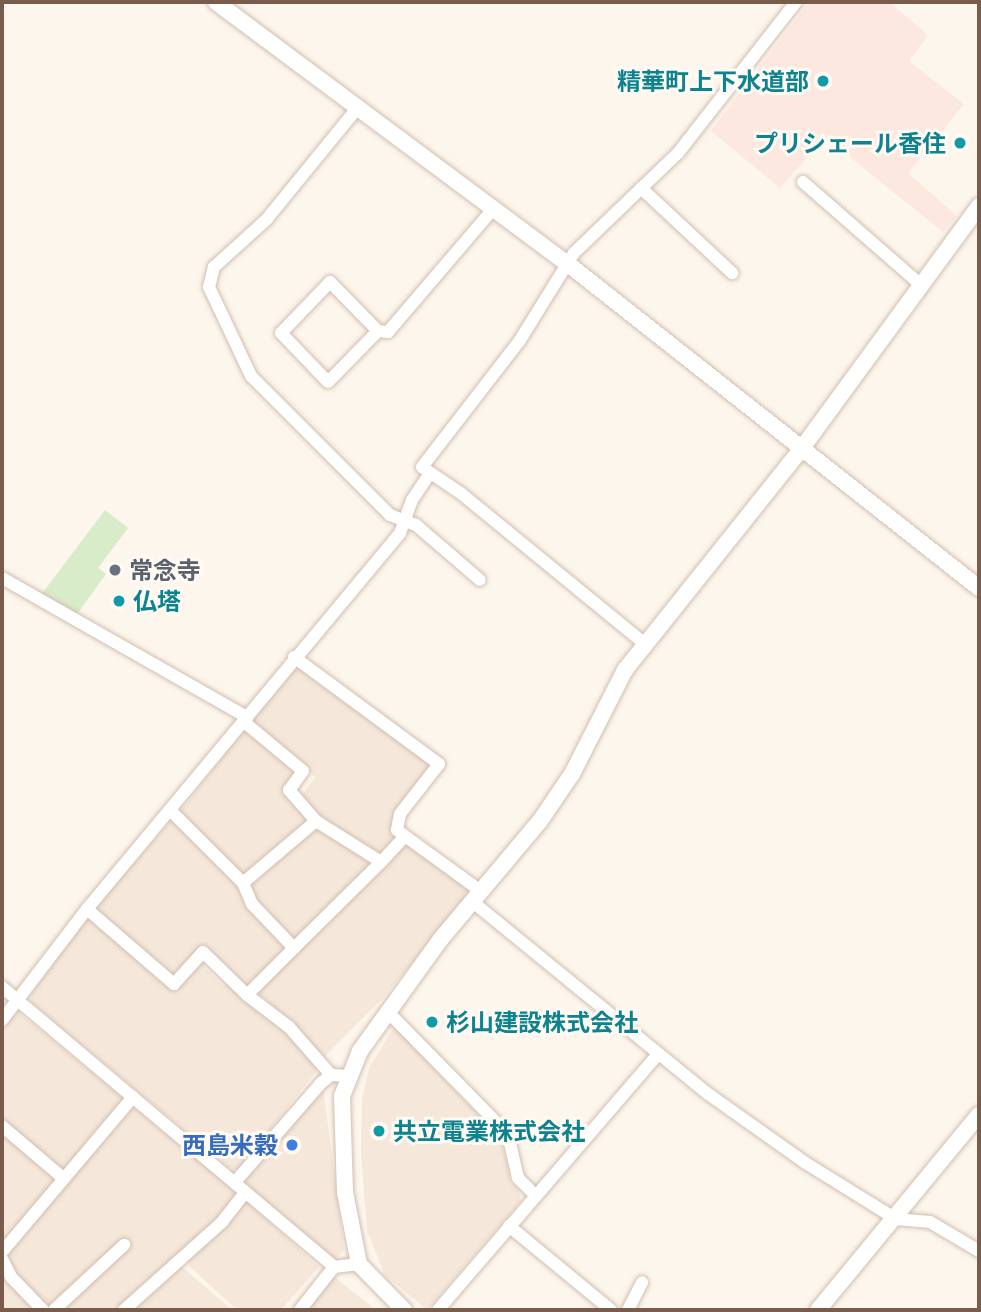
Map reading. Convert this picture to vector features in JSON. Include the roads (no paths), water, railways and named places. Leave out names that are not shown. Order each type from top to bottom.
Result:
[{"type":"street","points":[[216,2],[568,264],[979,588]]},
{"type":"street","points":[[645,644],[462,494],[422,467],[520,340],[573,253],[678,153],[796,2]]},
{"type":"street","points":[[359,106],[267,219],[214,267],[209,287],[236,353],[251,376],[390,515],[407,519],[480,580]]},
{"type":"street","points":[[803,182],[921,285]]},
{"type":"street","points":[[640,188],[732,273]]},
{"type":"street","points":[[404,1310],[359,1264],[345,1192],[342,1108],[350,1076],[367,1039],[572,774],[625,670],[802,448],[979,206]]},
{"type":"street","points":[[378,331],[328,382],[281,333],[330,282],[378,331],[388,332],[494,208]]},
{"type":"street","points":[[2,1020],[87,909],[294,657],[400,533],[412,500],[430,473]]},
{"type":"street","points":[[2,579],[245,719],[303,771],[289,790],[316,821],[381,862]]},
{"type":"street","points":[[294,657],[439,764],[400,814],[397,830],[658,1054],[804,1162],[896,1219],[930,1222],[979,1251]]},
{"type":"street","points":[[170,810],[243,883],[252,904],[294,948]]},
{"type":"street","points":[[243,883],[316,821]]},
{"type":"street","points":[[247,995],[405,836]]},
{"type":"street","points":[[87,909],[174,984],[203,952],[247,995],[289,1027],[331,1075],[350,1076]]},
{"type":"street","points":[[2,987],[334,1267]]},
{"type":"street","points":[[387,1011],[508,1134],[518,1178],[535,1195]]},
{"type":"street","points":[[438,1310],[658,1054]]},
{"type":"street","points":[[235,1182],[331,1075]]},
{"type":"street","points":[[2,1252],[132,1097]]},
{"type":"street","points":[[818,1310],[896,1219],[979,1115]]},
{"type":"street","points":[[2,1126],[63,1178]]},
{"type":"street","points":[[124,1310],[222,1222],[245,1192]]},
{"type":"street","points":[[509,1226],[611,1310]]},
{"type":"street","points":[[54,1310],[124,1245]]},
{"type":"street","points":[[2,1259],[11,1277],[43,1310]]},
{"type":"street","points":[[300,1310],[334,1267],[359,1264]]},
{"type":"street","points":[[628,1310],[642,1282]]},
{"type":"place","name":"精華町上下水道部","points":[[823,81]]},
{"type":"place","name":"プリシェール香住","points":[[960,143]]},
{"type":"place","name":"常念寺","points":[[115,570]]},
{"type":"place","name":"仏塔","points":[[119,601]]},
{"type":"place","name":"杉山建設株式会社","points":[[432,1022]]},
{"type":"place","name":"共立電業株式会社","points":[[379,1131]]},
{"type":"place","name":"西島米穀","points":[[292,1145]]}]
